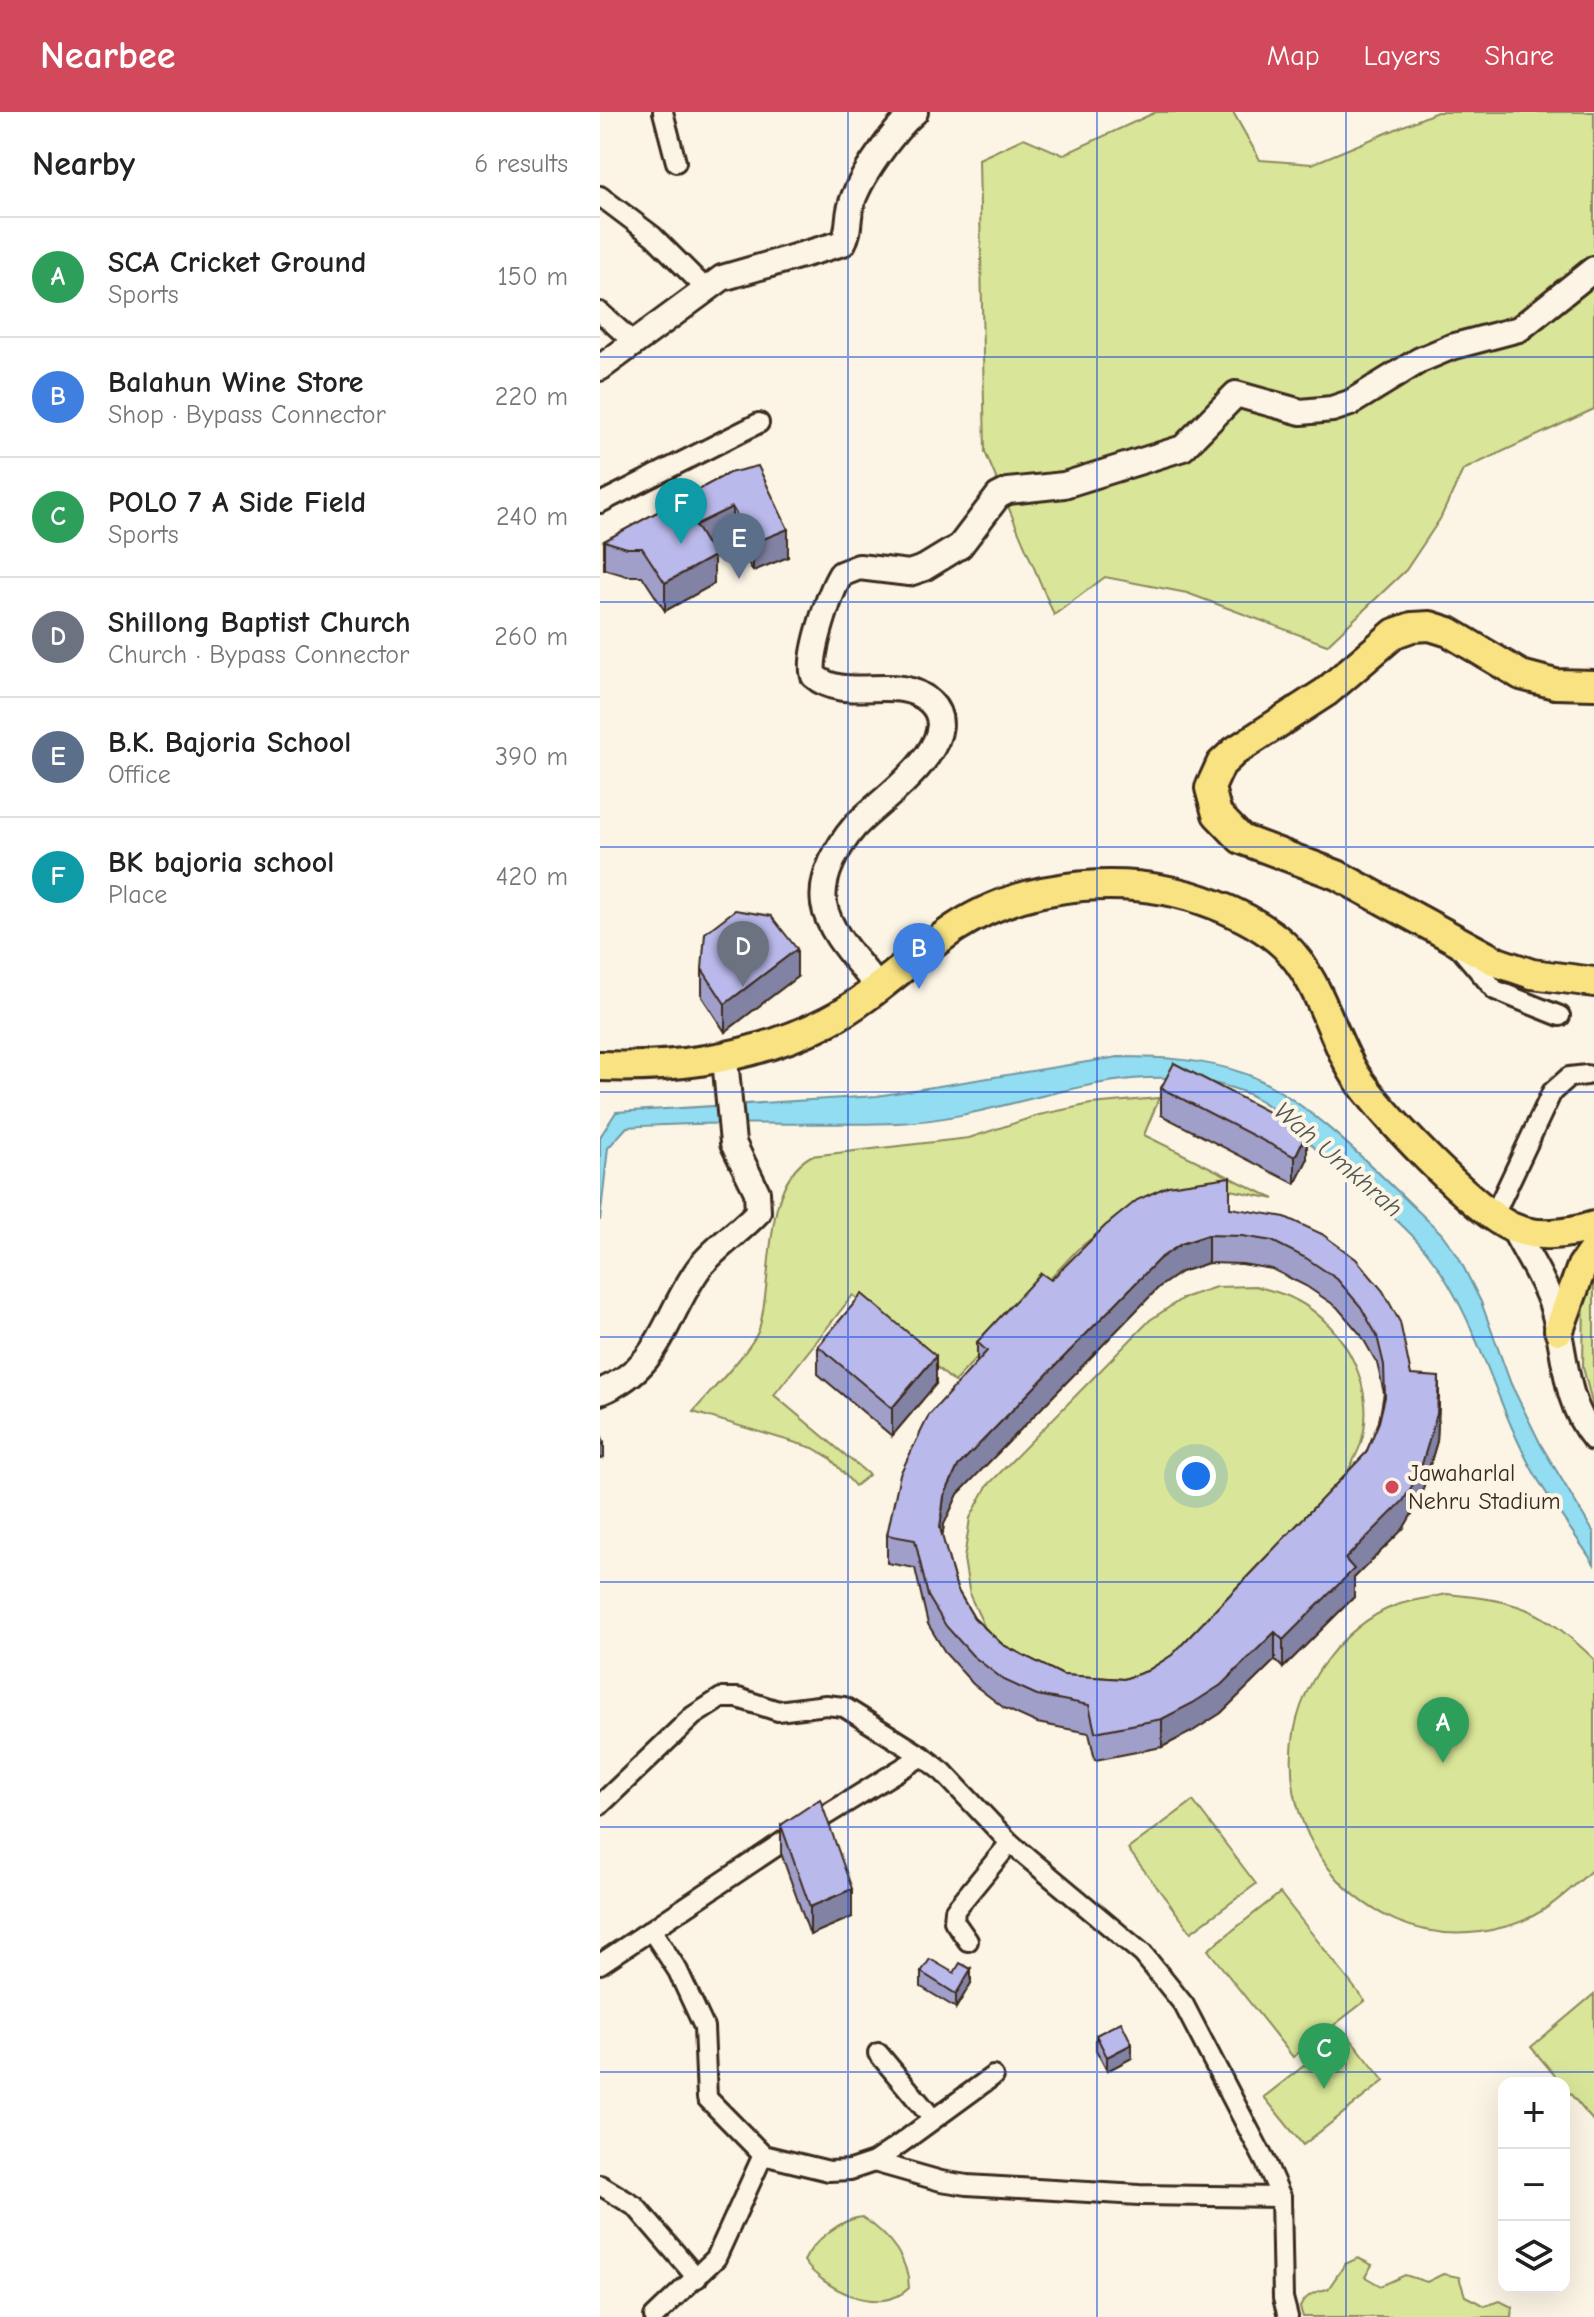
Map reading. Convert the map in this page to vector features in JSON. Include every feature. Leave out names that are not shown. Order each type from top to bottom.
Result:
[{"type":"main road","points":[[1594,685],[1555,684],[1521,675],[1449,632],[1430,626],[1412,627],[1395,633],[1326,692],[1235,751],[1213,775],[1210,788],[1211,801],[1226,826],[1241,839],[1337,875],[1453,940],[1532,974],[1594,982]]},
{"type":"main road","points":[[600,1066],[688,1064],[725,1059],[809,1030],[832,1019],[975,916],[1030,894],[1076,887],[1157,891],[1215,904],[1285,946],[1317,995],[1345,1056],[1365,1088],[1467,1196],[1503,1223],[1536,1234],[1559,1234],[1594,1226]]},
{"type":"main road","points":[[1559,1330],[1582,1266],[1594,1249]]},
{"type":"street","points":[[663,112],[676,162]]},
{"type":"street","points":[[600,368],[706,289],[747,269],[832,249],[843,243],[848,234],[851,205],[863,179],[915,112]]},
{"type":"street","points":[[600,196],[653,236],[706,289]]},
{"type":"street","points":[[877,986],[828,918],[824,903],[826,880],[835,855],[856,825],[923,762],[937,740],[939,719],[933,705],[916,692],[830,687],[814,676],[811,663],[828,601],[841,574],[859,567],[909,573],[924,568],[960,546],[998,496],[1008,491],[1064,485],[1183,448],[1193,442],[1228,398],[1236,394],[1301,412],[1332,409],[1350,403],[1420,360],[1451,347],[1519,329],[1594,269]]},
{"type":"street","points":[[600,312],[633,342]]},
{"type":"street","points":[[600,503],[759,423]]},
{"type":"street","points":[[1453,940],[1495,990],[1560,1016]]},
{"type":"street","points":[[600,1392],[627,1381],[641,1367],[700,1267],[758,1212],[757,1192],[738,1156],[731,1130],[725,1059]]},
{"type":"street","points":[[1587,1075],[1569,1077],[1552,1092],[1503,1223],[1543,1283],[1559,1330],[1576,1412],[1594,1438]]},
{"type":"street","points":[[600,1805],[693,1716],[721,1698],[738,1698],[778,1711],[826,1705],[844,1707],[922,1756],[943,1772],[1010,1843],[1143,1954],[1166,1979],[1191,2018],[1281,2197],[1283,2298],[1288,2317]]},
{"type":"street","points":[[600,1964],[784,1841],[922,1756]]},
{"type":"street","points":[[968,1941],[954,1921],[955,1910],[1010,1843]]},
{"type":"street","points":[[652,1931],[678,1971],[704,2027],[707,2098],[763,2155],[829,2171],[850,2170],[874,2162],[993,2076]]},
{"type":"street","points":[[878,2053],[933,2119]]},
{"type":"street","points":[[654,2317],[697,2278],[724,2247],[763,2155]]},
{"type":"street","points":[[874,2162],[967,2185],[1139,2195],[1281,2197]]},
{"type":"street","points":[[600,2185],[636,2207],[697,2278]]},
{"type":"green space","points":[[1156,112],[1233,112],[1260,160],[1312,164],[1437,112],[1594,112],[1594,409],[1463,470],[1440,519],[1406,570],[1327,645],[1187,593],[1105,577],[1054,615],[985,452],[979,159],[1024,138],[1063,155]]},
{"type":"green space","points":[[1159,1098],[1144,1135],[1274,1199],[1231,1190],[1189,1192],[1103,1229],[1077,1250],[954,1382],[853,1295],[774,1395],[869,1475],[855,1486],[830,1458],[813,1448],[693,1412],[740,1359],[759,1329],[777,1210],[784,1188],[795,1169],[811,1156],[969,1138],[1039,1115],[1091,1104]]},
{"type":"green space","points":[[1594,1273],[1594,1411],[1583,1367],[1584,1294]]},
{"type":"green space","points":[[1255,1286],[1291,1298],[1314,1311],[1330,1326],[1354,1362],[1365,1404],[1365,1425],[1360,1446],[1341,1485],[1143,1687],[1081,1686],[1007,1653],[985,1628],[970,1596],[964,1559],[970,1518],[987,1486],[1150,1320],[1183,1298],[1216,1287]]},
{"type":"green space","points":[[1447,1594],[1494,1600],[1528,1610],[1559,1628],[1594,1659],[1594,1868],[1530,1918],[1504,1927],[1447,1933],[1396,1921],[1353,1894],[1320,1856],[1299,1810],[1292,1759],[1301,1707],[1328,1658],[1341,1642],[1384,1610]]},
{"type":"green space","points":[[1193,1801],[1256,1884],[1191,1932],[1128,1849]]},
{"type":"green space","points":[[1280,1893],[1365,2001],[1293,2057],[1208,1950]]},
{"type":"green space","points":[[1594,1994],[1594,2122],[1570,2093],[1570,2077],[1556,2077],[1531,2047]]},
{"type":"green space","points":[[1346,2033],[1384,2081],[1303,2145],[1264,2097]]},
{"type":"green space","points":[[862,2217],[888,2238],[901,2256],[909,2288],[897,2296],[868,2300],[853,2296],[824,2281],[804,2261],[828,2232]]},
{"type":"green space","points":[[1358,2258],[1372,2265],[1365,2277],[1381,2286],[1405,2275],[1427,2282],[1443,2274],[1459,2277],[1465,2296],[1485,2306],[1500,2301],[1512,2307],[1511,2317],[1303,2317],[1300,2307],[1305,2299],[1315,2292],[1328,2289],[1345,2264]]},
{"type":"water","name":"Wah Umkhrah","points":[[1118,1057],[1199,1062],[1231,1069],[1270,1085],[1348,1144],[1441,1233],[1458,1256],[1481,1302],[1511,1384],[1541,1445],[1594,1533],[1594,1564],[1533,1471],[1459,1303],[1426,1251],[1405,1228],[1289,1123],[1266,1104],[1241,1091],[1198,1080],[1154,1078],[1068,1090],[940,1119],[897,1123],[627,1127],[608,1148],[600,1221],[600,1137],[616,1112],[877,1096]]},
{"type":"building","points":[[758,466],[788,529],[753,543],[732,507],[695,525],[714,556],[665,583],[642,548],[627,548],[604,541],[729,473]]},
{"type":"building","points":[[735,910],[771,916],[797,949],[725,1004],[702,969],[705,933]]},
{"type":"building","points":[[1174,1063],[1307,1132],[1295,1157],[1161,1088]]},
{"type":"building","name":"Jawaharlal Nehru Stadium","points":[[1230,1177],[1230,1208],[1285,1217],[1322,1234],[1356,1259],[1383,1291],[1400,1322],[1411,1375],[1439,1377],[1437,1414],[1419,1474],[1403,1501],[1345,1559],[1354,1569],[1283,1640],[1275,1632],[1221,1685],[1162,1719],[1095,1732],[1089,1705],[1037,1695],[1004,1680],[973,1656],[946,1626],[928,1596],[915,1540],[887,1535],[900,1474],[929,1415],[987,1351],[977,1342],[1041,1273],[1051,1280],[1105,1226],[1137,1200],[1168,1186]],"holes":[[[1208,1235],[1272,1241],[1306,1258],[1337,1279],[1361,1307],[1377,1336],[1384,1365],[1385,1397],[1379,1422],[1366,1453],[1172,1655],[1147,1671],[1124,1679],[1063,1675],[1003,1645],[974,1618],[957,1589],[940,1528],[944,1496],[958,1466],[1159,1259],[1181,1244]]]},
{"type":"building","points":[[862,1294],[936,1356],[892,1408],[818,1346]]},
{"type":"building","points":[[820,1799],[852,1889],[810,1907],[781,1825]]},
{"type":"building","points":[[930,1959],[954,1973],[960,1963],[971,1969],[956,1994],[921,1972]]},
{"type":"building","points":[[1121,2022],[1132,2044],[1107,2057],[1096,2035]]},
{"type":"place","name":"BK bajoria school","points":[[681,544]]},
{"type":"place","name":"B.K. Bajoria School","points":[[739,579]]},
{"type":"place","name":"Shillong Baptist Church","points":[[743,987]]},
{"type":"place","name":"Balahun Wine Store","points":[[919,989]]},
{"type":"place","name":"Jawaharlal Nehru Stadium","points":[[1392,1487]]},
{"type":"place","name":"SCA Cricket Ground","points":[[1443,1763]]},
{"type":"place","name":"POLO 7 A Side Field","points":[[1324,2089]]}]
